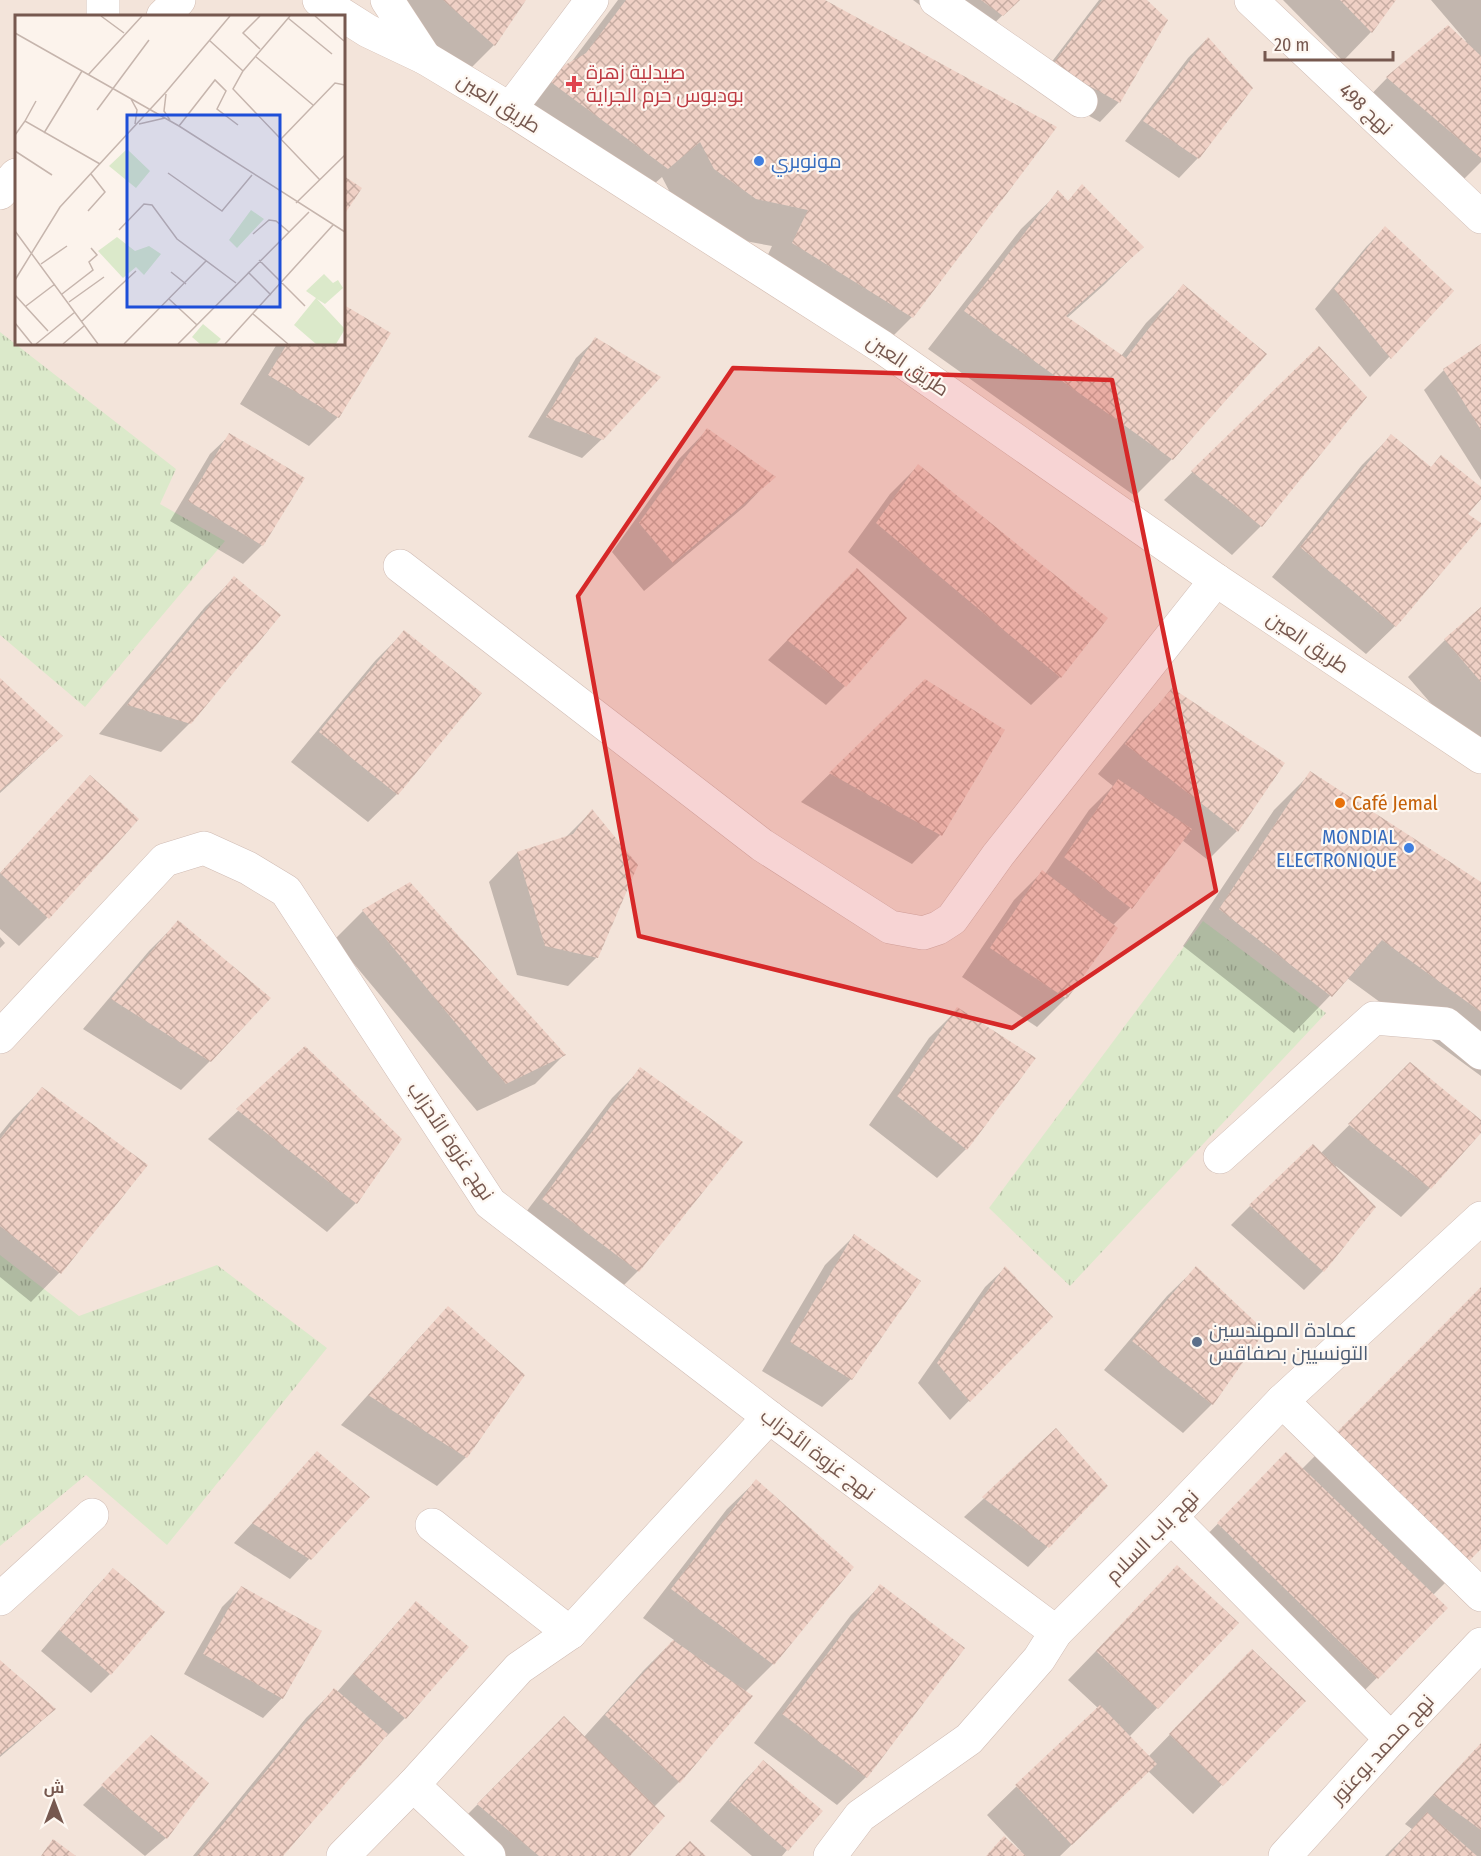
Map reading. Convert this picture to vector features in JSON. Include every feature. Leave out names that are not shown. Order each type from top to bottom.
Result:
[{"type":"street","points":[[164,15],[178,0]]},
{"type":"street","name":"طريق العين","points":[[319,0],[336,15]]},
{"type":"street","points":[[387,0],[425,58]]},
{"type":"street","points":[[510,109],[591,0]]},
{"type":"street","points":[[936,0],[1081,101]]},
{"type":"street","name":"نهج 498","points":[[1251,0],[1481,217]]},
{"type":"street","name":"طريق العين","points":[[356,32],[425,58],[510,109],[882,347],[1216,580],[1481,757]]},
{"type":"street","points":[[0,193],[15,176]]},
{"type":"street","points":[[400,566],[762,845],[890,927],[923,933],[938,928],[952,919],[998,855],[1216,580]]},
{"type":"street","name":"نهج غزوة الأحزاب","points":[[0,1037],[165,860],[204,848],[248,868],[286,891],[490,1203],[769,1417],[1056,1632]]},
{"type":"street","points":[[1220,1157],[1374,1018],[1446,1024],[1481,1053]]},
{"type":"street","name":"نهج باب السلام","points":[[830,1856],[860,1816],[969,1739],[1039,1659],[1056,1632],[1282,1401],[1481,1218]]},
{"type":"street","points":[[1282,1401],[1481,1595]]},
{"type":"street","points":[[343,1856],[413,1785],[519,1668],[570,1633],[769,1417]]},
{"type":"street","points":[[0,1599],[92,1515]]},
{"type":"street","points":[[1171,1517],[1391,1739]]},
{"type":"street","points":[[432,1525],[570,1633]]},
{"type":"street","name":"نهج محمد بوعتور","points":[[1285,1856],[1481,1644]]},
{"type":"street","points":[[413,1785],[489,1856]]},
{"type":"highlighted area","points":[[733,368],[1112,380],[1216,891],[1012,1028],[639,936],[578,596]]},
{"type":"shaded area","points":[[0,0],[1481,0],[1481,1856],[0,1856]]},
{"type":"green space","points":[[0,332],[176,469],[160,504],[225,541],[85,707],[0,635]]},
{"type":"green space","points":[[1203,921],[1326,1013],[1070,1286],[989,1208]]},
{"type":"green space","points":[[0,1255],[79,1316],[217,1265],[327,1348],[167,1545],[86,1475],[0,1546]]},
{"type":"building","points":[[443,0],[526,0],[495,46]]},
{"type":"building","points":[[626,0],[825,0],[1057,127],[913,318],[792,243],[808,210],[756,199],[714,169],[700,142],[668,169],[544,77],[586,53]]},
{"type":"building","points":[[981,0],[1020,0],[1003,16]]},
{"type":"building","points":[[1102,0],[1147,0],[1168,20],[1120,103],[1052,65]]},
{"type":"building","points":[[1340,0],[1396,0],[1372,33]]},
{"type":"building","points":[[1448,25],[1481,56],[1481,158],[1386,77]]},
{"type":"building","points":[[1208,37],[1253,88],[1199,159],[1143,121]]},
{"type":"building","points":[[345,177],[362,188],[345,214]]},
{"type":"building","points":[[1082,184],[1144,247],[1066,316],[1126,358],[1183,284],[1267,354],[1173,460],[964,311],[1058,190],[1068,201]]},
{"type":"building","points":[[1385,226],[1454,291],[1391,359],[1334,289]]},
{"type":"building","points":[[345,306],[391,333],[339,418],[268,375],[286,345],[345,345]]},
{"type":"building","points":[[595,337],[661,377],[603,440],[546,417]]},
{"type":"building","points":[[1481,344],[1481,430],[1443,369]]},
{"type":"building","points":[[1319,346],[1367,397],[1262,527],[1191,471]]},
{"type":"building","points":[[707,428],[776,477],[673,563],[639,523]]},
{"type":"building","points":[[229,433],[305,478],[263,546],[188,501]]},
{"type":"building","points":[[1391,434],[1431,467],[1441,455],[1481,487],[1481,499],[1468,514],[1481,523],[1481,526],[1396,627],[1300,547]]},
{"type":"building","points":[[918,464],[1108,618],[1061,678],[876,523]]},
{"type":"building","points":[[857,568],[907,618],[846,687],[787,640]]},
{"type":"building","points":[[234,576],[281,615],[191,724],[127,705]]},
{"type":"building","points":[[1481,607],[1481,682],[1444,639]]},
{"type":"building","points":[[404,630],[482,693],[398,795],[319,732]]},
{"type":"building","points":[[0,678],[63,736],[0,791]]},
{"type":"building","points":[[925,679],[1005,730],[942,836],[829,773]]},
{"type":"building","points":[[1172,688],[1285,763],[1238,832],[1125,744]]},
{"type":"building","points":[[1310,771],[1481,882],[1481,1012],[1382,940],[1332,997],[1219,909]]},
{"type":"building","points":[[90,775],[139,819],[49,919],[0,873]]},
{"type":"building","points":[[1118,779],[1192,829],[1132,909],[1064,857]]},
{"type":"building","points":[[592,809],[638,865],[598,958],[545,946],[517,852],[573,834]]},
{"type":"building","points":[[1042,870],[1118,928],[1067,999],[990,948]]},
{"type":"building","points":[[410,882],[566,1055],[506,1084],[362,910]]},
{"type":"building","points":[[178,920],[271,998],[211,1062],[111,999]]},
{"type":"building","points":[[957,1007],[1036,1058],[967,1150],[897,1096]]},
{"type":"building","points":[[305,1046],[402,1139],[357,1204],[236,1109]]},
{"type":"building","points":[[1410,1062],[1481,1120],[1481,1133],[1431,1189],[1348,1124]]},
{"type":"building","points":[[640,1067],[743,1142],[639,1272],[542,1199]]},
{"type":"building","points":[[42,1087],[148,1165],[61,1274],[0,1226],[0,1139]]},
{"type":"building","points":[[1313,1144],[1376,1207],[1324,1272],[1249,1205]]},
{"type":"building","points":[[854,1234],[921,1281],[852,1380],[790,1342]]},
{"type":"building","points":[[1005,1266],[1053,1317],[970,1402],[937,1363]]},
{"type":"building","points":[[1196,1266],[1265,1331],[1213,1405],[1132,1341]]},
{"type":"building","points":[[1481,1287],[1481,1549],[1461,1569],[1330,1439]]},
{"type":"building","points":[[448,1306],[525,1375],[467,1458],[368,1395]]},
{"type":"building","points":[[1056,1428],[1108,1486],[1049,1548],[982,1497]]},
{"type":"building","points":[[317,1451],[370,1497],[311,1560],[252,1523]]},
{"type":"building","points":[[1286,1452],[1448,1608],[1378,1679],[1217,1523]]},
{"type":"building","points":[[756,1479],[854,1567],[774,1665],[671,1589]]},
{"type":"building","points":[[1177,1565],[1239,1623],[1158,1709],[1096,1651]]},
{"type":"building","points":[[113,1568],[165,1612],[111,1675],[59,1630]]},
{"type":"building","points":[[880,1584],[965,1648],[867,1778],[782,1714]]},
{"type":"building","points":[[241,1586],[322,1631],[283,1699],[203,1654]]},
{"type":"building","points":[[416,1601],[469,1647],[406,1719],[353,1674]]},
{"type":"building","points":[[673,1640],[753,1696],[680,1783],[605,1715]]},
{"type":"building","points":[[1252,1649],[1306,1701],[1223,1786],[1169,1734]]},
{"type":"building","points":[[0,1660],[56,1709],[0,1755]]},
{"type":"building","points":[[334,1688],[388,1734],[283,1856],[197,1856]]},
{"type":"building","points":[[1100,1705],[1157,1764],[1072,1845],[1015,1785]]},
{"type":"building","points":[[564,1716],[665,1816],[630,1856],[539,1856],[477,1804]]},
{"type":"building","points":[[151,1735],[209,1783],[167,1839],[101,1785]]},
{"type":"building","points":[[1481,1743],[1481,1830],[1433,1795]]},
{"type":"building","points":[[763,1760],[823,1811],[788,1851],[729,1801]]},
{"type":"building","points":[[1427,1812],[1477,1856],[1388,1856]]},
{"type":"building","points":[[1004,1836],[1026,1856],[986,1856]]},
{"type":"building","points":[[53,1839],[76,1856],[41,1856]]},
{"type":"building","points":[[690,1841],[706,1856],[675,1856]]},
{"type":"place","name":"صيدلية زهرة بودبوس حرم الجراية","points":[[574,84]]},
{"type":"place","name":"مونوبري","points":[[759,161]]},
{"type":"place","name":"Café Jemal","points":[[1340,803]]},
{"type":"place","name":"MONDIAL ELECTRONIQUE","points":[[1409,848]]},
{"type":"place","name":"عمادة المهندسين التونسيين بصفاقس","points":[[1197,1342]]}]
